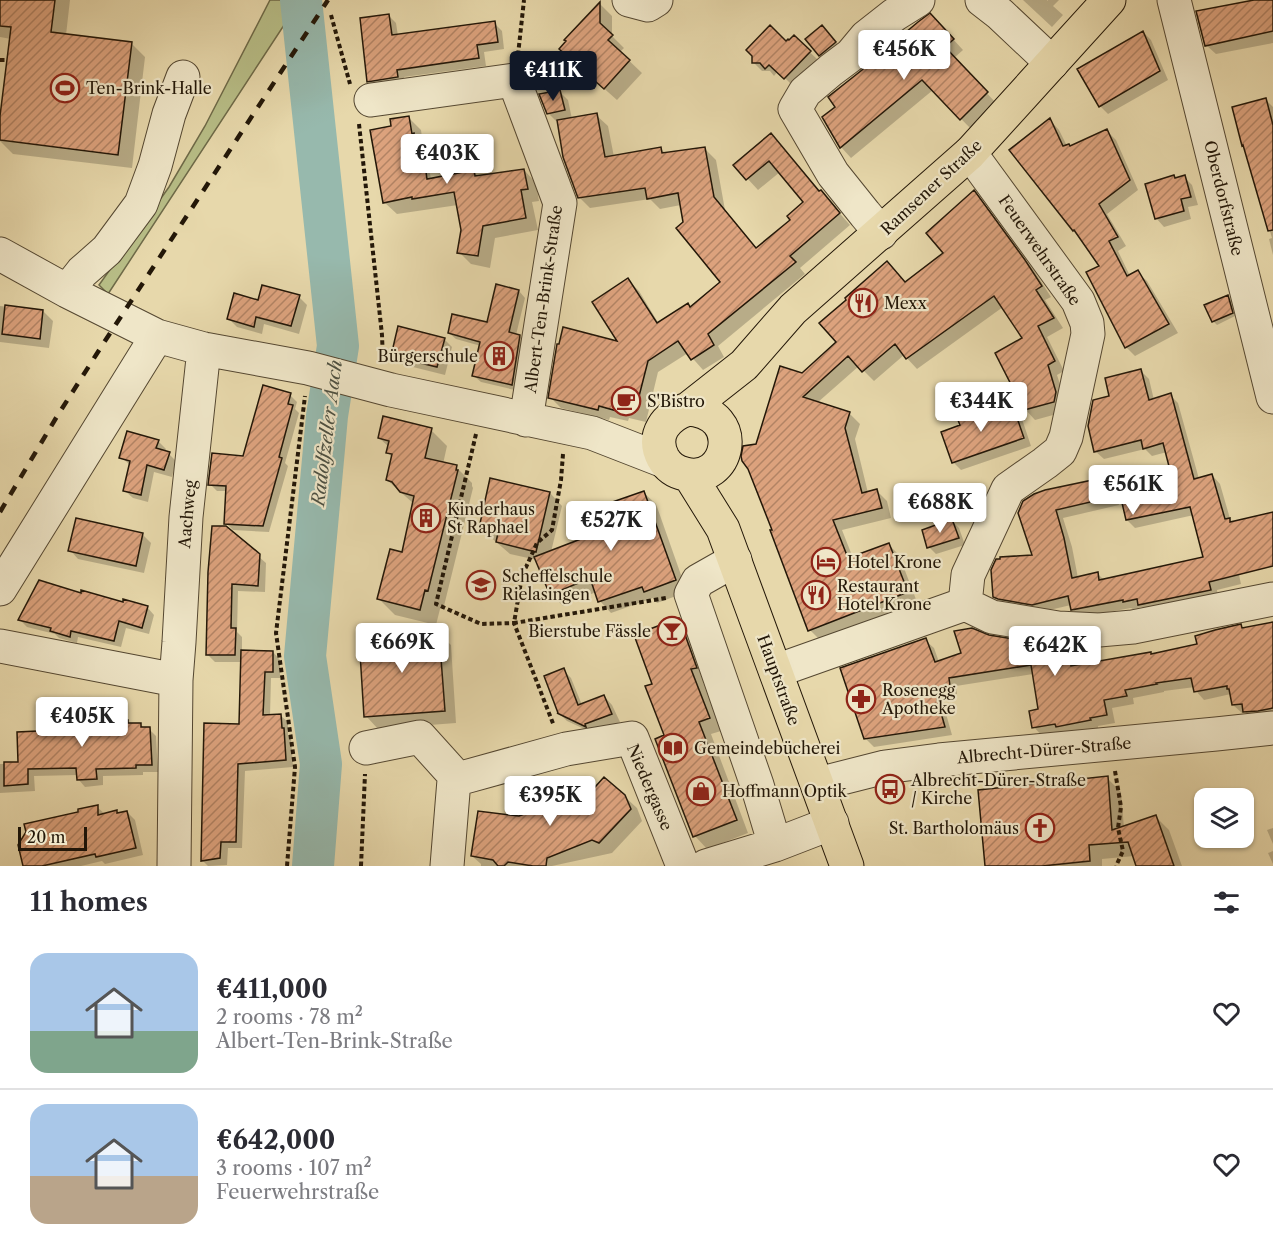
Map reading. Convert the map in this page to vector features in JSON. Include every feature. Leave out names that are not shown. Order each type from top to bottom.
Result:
[{"type":"main road","name":"Ramsener Straße","points":[[662,429],[668,420],[677,413],[688,410],[744,365],[793,309],[970,153],[1109,0]]},
{"type":"main road","name":"Ramsener Straße","points":[[699,458],[744,365]]},
{"type":"main road","points":[[662,429],[659,441],[660,452],[699,458],[719,422],[700,410],[688,410]]},
{"type":"main road","name":"Hauptstraße","points":[[699,458],[847,866]]},
{"type":"street","points":[[629,0],[648,5],[656,0]]},
{"type":"street","points":[[881,232],[833,174],[795,109],[805,92],[851,55],[866,37],[918,0]]},
{"type":"street","points":[[982,0],[1052,63]]},
{"type":"street","name":"Oberdorfstraße","points":[[1174,0],[1273,397]]},
{"type":"street","points":[[67,291],[82,272],[107,250],[141,204],[183,77]]},
{"type":"street","points":[[360,103],[514,80]]},
{"type":"street","name":"Albert-Ten-Brink-Straße","points":[[514,80],[560,203],[526,420]]},
{"type":"street","name":"Feuerwehrstraße","points":[[964,604],[968,575],[1008,489],[1060,451],[1066,437],[1088,334],[1087,323],[1078,301],[970,153]]},
{"type":"street","points":[[0,254],[157,336],[204,349],[308,368],[391,390],[699,458]]},
{"type":"street","points":[[0,589],[157,336]]},
{"type":"street","name":"Aachweg","points":[[174,866],[176,680],[186,517],[204,349]]},
{"type":"street","points":[[579,431],[662,429]]},
{"type":"street","points":[[735,560],[698,581],[690,594],[757,785],[775,845]]},
{"type":"street","points":[[776,671],[964,604],[992,617],[1058,628],[1099,630],[1133,627],[1273,599]]},
{"type":"street","points":[[0,646],[176,680]]},
{"type":"street","name":"Albrecht-Dürer-Straße","points":[[818,784],[885,767],[939,760],[1273,728]]},
{"type":"street","points":[[366,748],[420,737],[458,778],[454,780],[447,866]]},
{"type":"street","name":"Niedergasse","points":[[458,778],[566,749],[632,738],[683,866]]},
{"type":"street","points":[[706,866],[775,845],[832,823]]},
{"type":"path","points":[[514,80],[524,0]]},
{"type":"path","points":[[331,15],[360,103],[383,366],[391,390]]},
{"type":"path","points":[[0,60],[7,60]]},
{"type":"path","points":[[287,866],[295,767],[276,633],[308,368]]},
{"type":"path","points":[[482,410],[436,604],[481,624],[514,623],[690,594]]},
{"type":"path","points":[[566,749],[557,735],[514,623],[522,576],[537,543],[552,530],[561,480],[579,431]]},
{"type":"path","points":[[1110,744],[1121,807],[1118,828],[1123,850],[1116,866]]},
{"type":"path","points":[[361,866],[366,748]]},
{"type":"green space","points":[[270,0],[288,0],[290,16],[108,294],[99,285],[169,187],[205,126]]},
{"type":"building","name":"Ten-Brink-Halle","points":[[0,0],[55,0],[51,32],[132,42],[118,155],[0,140],[0,116],[11,27],[0,26]]},
{"type":"building","points":[[1254,0],[1273,0],[1273,31],[1205,46],[1196,11]]},
{"type":"building","points":[[600,2],[600,23],[613,35],[608,40],[630,60],[604,89],[559,49],[566,41],[564,40]]},
{"type":"building","points":[[930,13],[954,39],[945,47],[988,92],[960,120],[922,80],[840,148],[822,117],[835,107],[828,97]]},
{"type":"building","points":[[389,14],[392,35],[495,21],[498,42],[477,45],[479,58],[397,70],[398,77],[367,82],[360,18]]},
{"type":"building","points":[[770,25],[786,41],[794,35],[811,51],[784,79],[769,65],[765,69],[760,63],[752,63],[752,56],[746,50]]},
{"type":"building","points":[[822,25],[836,42],[819,56],[805,39]]},
{"type":"building","points":[[1143,31],[1160,71],[1099,107],[1077,69]]},
{"type":"building","points":[[560,90],[565,110],[547,114],[539,94]]},
{"type":"building","points":[[1266,98],[1273,125],[1273,230],[1268,231],[1232,107]]},
{"type":"building","points":[[597,113],[605,157],[661,147],[662,153],[705,147],[714,197],[756,248],[790,220],[787,216],[803,202],[769,161],[746,180],[733,165],[771,133],[840,213],[790,256],[796,262],[708,334],[714,345],[691,360],[678,341],[648,361],[635,412],[618,408],[617,411],[599,406],[598,410],[548,398],[557,344],[559,344],[563,327],[617,341],[592,302],[628,278],[657,323],[688,303],[690,307],[720,282],[676,228],[683,222],[678,193],[647,199],[645,188],[578,198],[563,157],[557,120]]},
{"type":"building","points":[[409,116],[421,172],[426,172],[427,179],[474,170],[475,176],[524,169],[528,189],[521,190],[526,218],[483,226],[478,256],[457,253],[461,230],[454,192],[383,203],[370,130],[391,126],[390,119]]},
{"type":"building","points":[[1050,118],[1063,146],[1069,144],[1070,146],[1107,129],[1130,180],[1099,204],[1118,237],[1109,241],[1127,276],[1138,270],[1169,324],[1125,348],[1086,272],[1099,266],[1074,230],[1009,150]]},
{"type":"building","points":[[1174,175],[1175,178],[1185,175],[1191,197],[1181,199],[1184,211],[1155,219],[1145,184]]},
{"type":"building","points":[[974,190],[1042,286],[1036,290],[1054,318],[1038,326],[1055,361],[1048,365],[1056,392],[1054,402],[1024,410],[995,353],[1022,338],[994,296],[906,359],[895,344],[862,372],[848,356],[803,397],[850,412],[845,428],[862,493],[877,489],[882,508],[833,520],[848,558],[889,543],[908,592],[808,631],[770,530],[772,530],[748,469],[742,461],[743,446],[756,444],[780,366],[802,373],[836,342],[819,323],[887,261],[905,282],[943,253],[926,233]]},
{"type":"building","points":[[496,284],[519,290],[509,332],[520,335],[512,385],[472,376],[480,342],[448,333],[452,314],[487,322]]},
{"type":"building","points":[[262,285],[300,295],[291,326],[256,317],[254,327],[227,319],[234,293],[258,300]]},
{"type":"building","points":[[1228,295],[1233,313],[1212,322],[1204,305]]},
{"type":"building","points":[[5,305],[43,310],[40,339],[2,334]]},
{"type":"building","points":[[398,326],[445,338],[437,367],[391,356]]},
{"type":"building","points":[[1141,369],[1149,400],[1171,393],[1194,479],[1212,474],[1225,519],[1230,518],[1230,522],[1273,512],[1273,566],[1209,582],[1211,590],[1138,605],[1137,599],[1123,602],[1123,600],[1071,610],[1068,596],[1032,605],[993,597],[991,570],[996,559],[1032,555],[1018,513],[1023,501],[1045,490],[1107,477],[1112,497],[1056,510],[1072,578],[1098,572],[1099,580],[1203,557],[1190,507],[1126,520],[1119,490],[1172,478],[1163,443],[1143,449],[1141,440],[1094,452],[1088,426],[1093,400],[1109,396],[1105,378]]},
{"type":"building","points":[[263,385],[291,393],[288,404],[293,405],[279,457],[282,458],[263,526],[224,524],[226,486],[208,485],[212,453],[243,456]]},
{"type":"building","points":[[977,406],[981,418],[1013,406],[1024,438],[952,463],[941,432],[960,425],[955,413]]},
{"type":"building","name":"Kinderhaus St Raphael","points":[[383,416],[432,428],[425,458],[457,465],[456,470],[458,470],[428,591],[425,590],[420,610],[377,599],[390,549],[402,552],[414,496],[400,492],[392,482],[386,480],[392,454],[386,453],[389,441],[378,438]]},
{"type":"building","points":[[127,431],[159,440],[156,448],[170,452],[164,470],[147,465],[141,495],[123,491],[130,461],[119,458]]},
{"type":"building","points":[[490,478],[550,492],[536,552],[496,542],[498,533],[479,528]]},
{"type":"building","points":[[644,491],[676,580],[644,592],[642,587],[598,602],[590,578],[550,595],[534,557],[586,537],[578,514]]},
{"type":"building","points":[[76,518],[143,533],[136,566],[68,551]]},
{"type":"building","points":[[952,519],[959,538],[927,548],[922,530]]},
{"type":"building","points":[[212,526],[226,526],[260,554],[258,586],[232,584],[231,628],[236,628],[235,655],[206,655],[208,572]]},
{"type":"building","points":[[39,580],[81,593],[81,590],[123,602],[123,599],[148,606],[142,628],[119,621],[114,641],[71,631],[70,637],[50,631],[51,628],[18,620]]},
{"type":"building","points":[[679,618],[697,668],[691,669],[710,718],[699,722],[737,820],[693,837],[655,739],[664,735],[645,686],[652,684],[634,635]]},
{"type":"building","points":[[1273,622],[1273,708],[1258,711],[1243,712],[1242,704],[1232,705],[1227,686],[1194,692],[1191,678],[1125,690],[1127,696],[1104,700],[1107,715],[1056,727],[1055,724],[1032,728],[1029,711],[1038,709],[1031,665],[949,678],[950,686],[934,688],[945,727],[864,739],[840,668],[926,638],[935,662],[961,653],[954,631],[972,628],[989,635],[1043,644],[1045,657],[1069,653],[1071,666],[1151,652],[1151,654],[1197,644],[1195,636],[1215,630],[1241,624],[1242,628]]},
{"type":"building","points":[[439,632],[445,711],[364,717],[359,637]]},
{"type":"building","points":[[241,650],[273,651],[273,672],[265,672],[263,715],[281,714],[286,760],[238,764],[236,842],[221,842],[220,858],[201,861],[204,723],[239,724]]},
{"type":"building","points":[[564,668],[578,705],[604,695],[612,714],[585,724],[586,727],[557,713],[544,676]]},
{"type":"building","points":[[115,707],[115,715],[119,715],[119,720],[141,723],[141,727],[150,727],[152,765],[136,765],[136,768],[96,769],[97,779],[77,780],[76,768],[28,769],[28,784],[4,786],[4,762],[18,762],[17,732],[81,729],[81,725],[84,725],[84,708]]},
{"type":"building","name":"St. Bartholomäus","points":[[1108,776],[1112,830],[1156,815],[1174,866],[1136,866],[1128,842],[1089,845],[1090,861],[1042,866],[985,866],[978,790]]},
{"type":"building","points":[[604,777],[625,795],[631,809],[599,843],[592,840],[547,858],[546,866],[508,862],[504,866],[498,866],[493,860],[471,856],[478,811],[519,816],[595,787]]},
{"type":"building","points":[[98,805],[98,815],[117,810],[117,813],[127,811],[136,848],[96,857],[95,854],[42,866],[23,866],[18,845],[26,832],[24,824],[78,812],[78,809]]},
{"type":"waterway","name":"Radolfzeller Aach","points":[[301,0],[338,346],[327,416],[305,656],[321,764],[313,866]]},
{"type":"railway","points":[[0,512],[103,344],[328,0]]},
{"type":"place","name":"Ten-Brink-Halle","points":[[65,88]]},
{"type":"place","name":"Mexx","points":[[863,303]]},
{"type":"place","name":"Bürgerschule","points":[[499,356]]},
{"type":"place","name":"S'Bistro","points":[[626,401]]},
{"type":"place","name":"Kinderhaus St Raphael","points":[[426,518]]},
{"type":"place","name":"Hotel Krone","points":[[826,562]]},
{"type":"place","name":"Scheffelschule Rielasingen","points":[[481,585]]},
{"type":"place","name":"Restaurant Hotel Krone","points":[[816,595]]},
{"type":"place","name":"Bierstube Fässle","points":[[672,631]]},
{"type":"place","name":"Rosenegg Apotheke","points":[[861,699]]},
{"type":"place","name":"Gemeindebücherei","points":[[673,748]]},
{"type":"place","name":"Albrecht-Dürer-Straße / Kirche","points":[[890,789]]},
{"type":"place","name":"Hoffmann Optik","points":[[701,791]]},
{"type":"place","name":"St. Bartholomäus","points":[[1040,828]]}]
